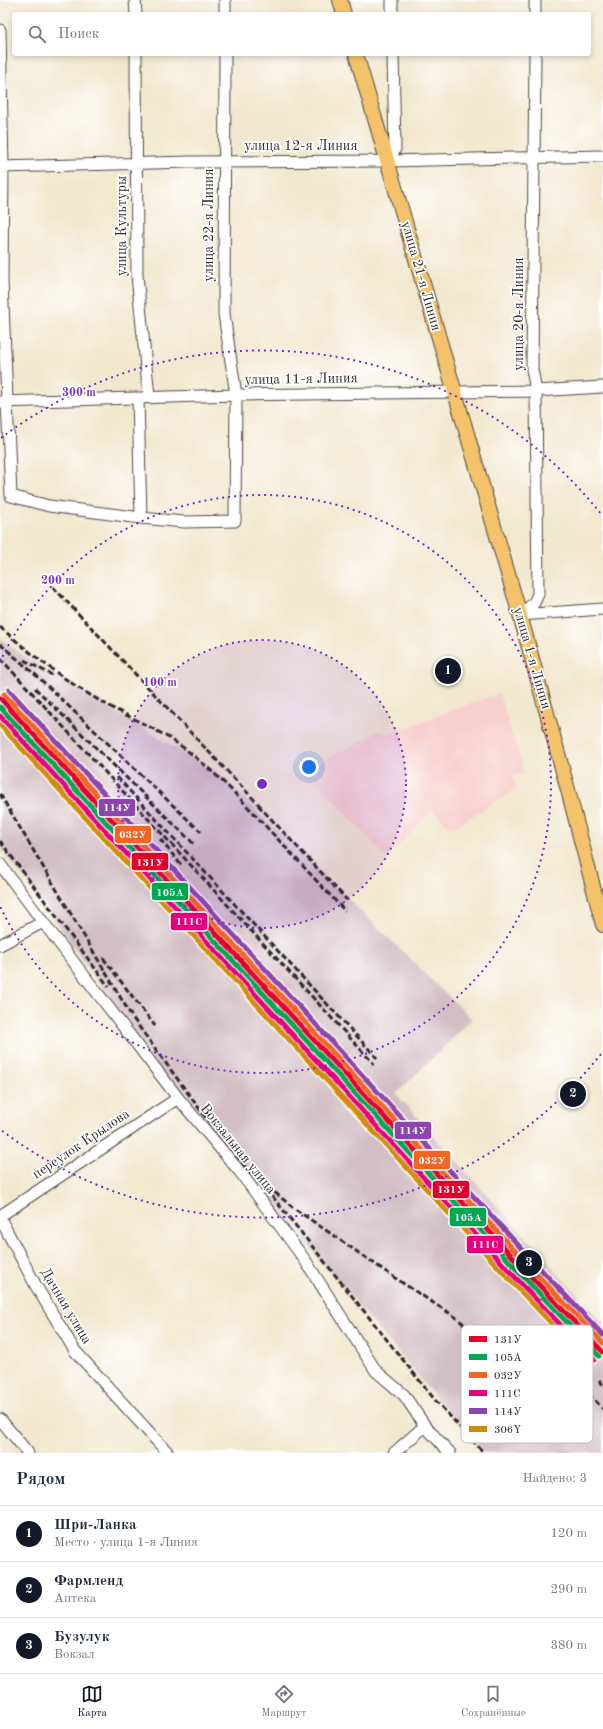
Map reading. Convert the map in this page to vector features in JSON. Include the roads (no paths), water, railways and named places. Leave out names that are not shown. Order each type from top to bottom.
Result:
[{"type":"main road","points":[[340,0],[343,12]]},
{"type":"main road","name":"улица 21-я Линия","points":[[357,56],[455,392]]},
{"type":"main road","name":"улица 1-я Линия","points":[[455,392],[520,615],[603,925]]},
{"type":"street","points":[[135,0],[136,12]]},
{"type":"street","points":[[225,12],[226,0]]},
{"type":"street","points":[[392,0],[392,12]]},
{"type":"street","points":[[535,0],[535,12]]},
{"type":"street","points":[[0,30],[3,402],[11,496],[49,506],[141,518],[138,398]]},
{"type":"street","name":"улица Культуры","points":[[136,56],[137,275],[149,397]]},
{"type":"street","name":"улица 22-я Линия","points":[[141,518],[184,522],[235,521],[236,395],[224,314],[225,56]]},
{"type":"street","points":[[388,161],[395,149],[393,56]]},
{"type":"street","name":"улица 20-я Линия","points":[[520,615],[534,603],[538,594],[536,391],[532,369],[535,56]]},
{"type":"street","name":"улица 12-я Линия","points":[[2,167],[603,156]]},
{"type":"street","name":"улица 11-я Линия","points":[[3,402],[236,395],[536,391],[603,387]]},
{"type":"street","points":[[520,615],[603,609]]},
{"type":"street","name":"Вокзальная улица","points":[[0,864],[178,1098],[240,1172],[305,1260],[376,1371],[404,1395],[425,1426],[450,1453]]},
{"type":"street","points":[[0,945],[43,922]]},
{"type":"street","name":"переулок Крылова","points":[[0,1217],[178,1098]]},
{"type":"street","name":"Дачная улица","points":[[0,1217],[36,1286],[75,1351],[168,1453]]},
{"type":"street","points":[[0,1419],[28,1453]]},
{"type":"street","points":[[394,1453],[425,1426]]},
{"type":"railway","points":[[53,587],[262,808]]},
{"type":"railway","points":[[0,627],[75,685],[102,702],[162,734],[181,746],[217,776],[239,798],[345,911]]},
{"type":"railway","points":[[0,644],[38,677],[201,832]]},
{"type":"railway","points":[[0,658],[374,1064]]},
{"type":"railway","points":[[24,660],[52,675]]},
{"type":"railway","points":[[35,688],[194,844]]},
{"type":"railway","points":[[117,777],[377,1058]]},
{"type":"railway","points":[[0,794],[132,1017],[204,1115],[251,1173],[295,1209],[404,1284],[454,1316],[465,1325]]},
{"type":"railway","points":[[258,805],[347,900]]},
{"type":"railway","points":[[160,839],[182,866]]},
{"type":"railway","points":[[0,841],[109,987]]},
{"type":"railway","points":[[103,958],[155,1026]]},
{"type":"railway","points":[[272,1196],[435,1400],[461,1428]]},
{"type":"railway","points":[[599,1380],[603,1385]]},
{"type":"railway","points":[[593,1398],[603,1409]]},
{"type":"railway","points":[[475,1443],[484,1453]]},
{"type":"place","name":"Шри-Ланка","points":[[448,671]]},
{"type":"place","name":"Фармленд","points":[[573,1094]]},
{"type":"place","name":"Бузулук","points":[[529,1263]]}]
